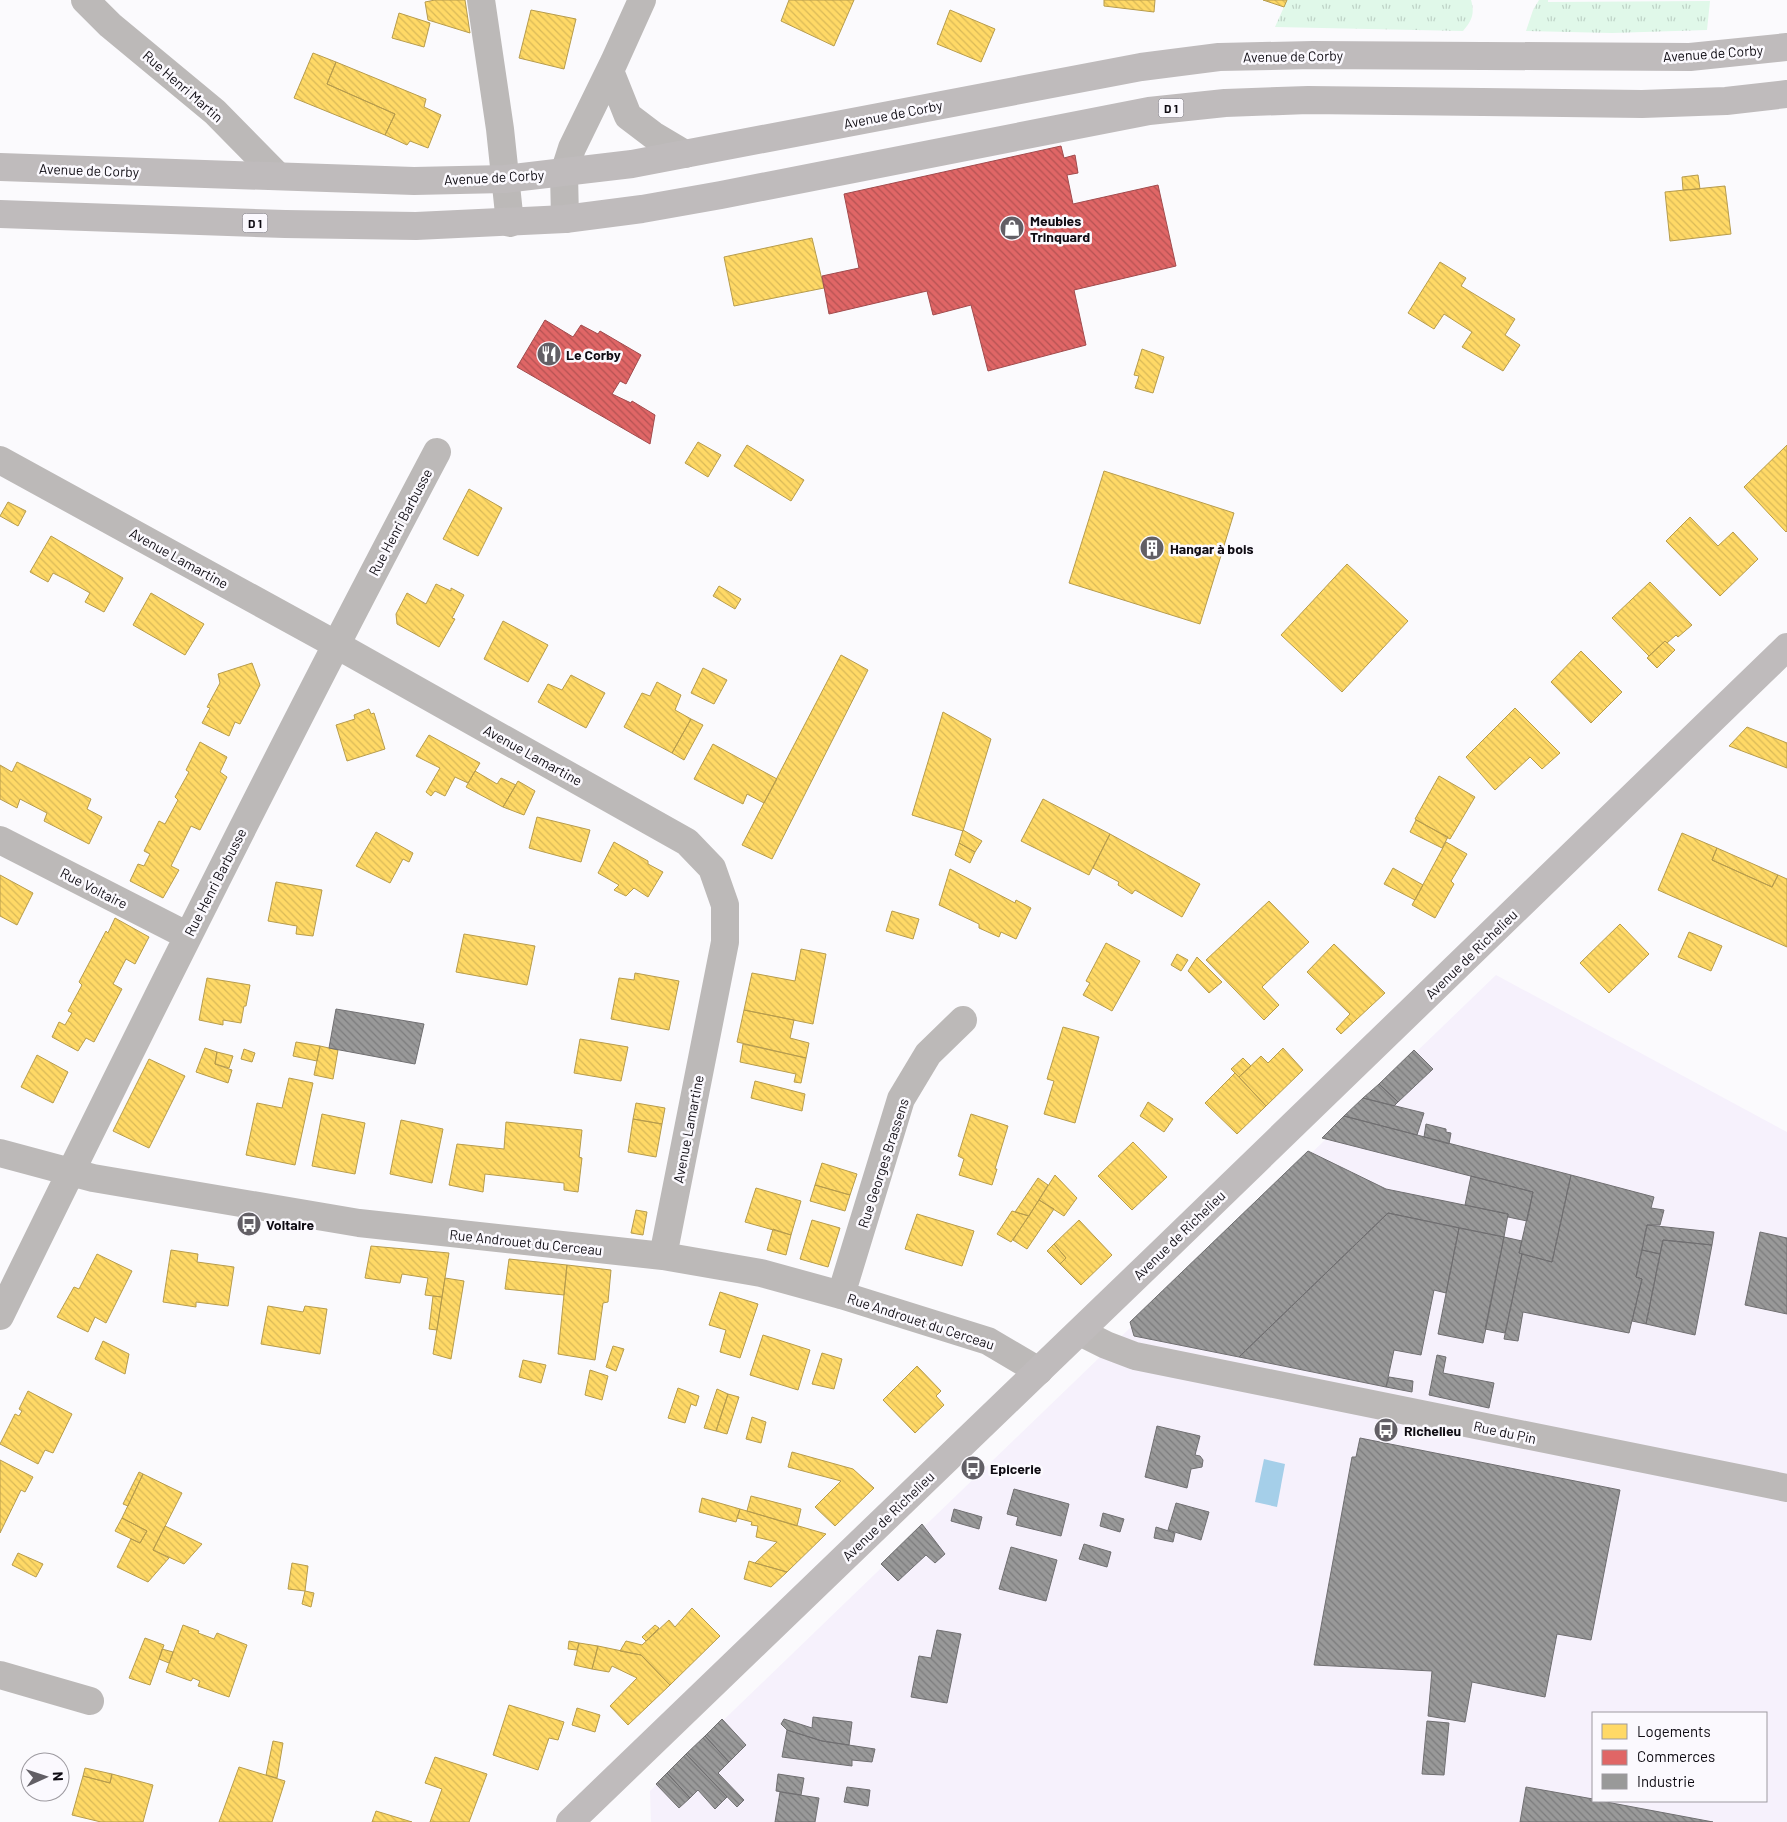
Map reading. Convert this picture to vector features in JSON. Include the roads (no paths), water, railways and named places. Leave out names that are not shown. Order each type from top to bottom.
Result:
[{"type":"main road","name":"Avenue de Corby","points":[[0,167],[414,181],[505,179],[632,164],[1141,66],[1219,57],[1323,55],[1690,57],[1787,47]]},
{"type":"main road","name":"D 1","points":[[0,214],[285,224],[416,226],[565,220],[720,195],[1149,111],[1225,102],[1308,100],[1642,104],[1726,101],[1787,94]]},
{"type":"main road","name":"Avenue de Richelieu","points":[[570,1822],[1467,959],[1787,647]]},
{"type":"street","name":"Rue Henri Martin","points":[[85,0],[110,25],[215,112],[277,175]]},
{"type":"street","points":[[481,0],[500,129],[510,223]]},
{"type":"street","points":[[565,220],[564,173],[572,148],[642,0]]},
{"type":"street","points":[[610,71],[628,116],[653,136],[685,154]]},
{"type":"street","name":"Rue Henri Barbusse","points":[[0,1316],[188,936],[336,644],[437,452]]},
{"type":"street","name":"Avenue Lamartine","points":[[0,460],[336,644],[687,842],[712,868],[725,905],[724,942],[663,1256]]},
{"type":"street","name":"Rue Voltaire","points":[[0,840],[188,936]]},
{"type":"street","name":"Rue Georges Brassens","points":[[841,1295],[901,1098],[928,1054],[963,1020]]},
{"type":"street","name":"Rue Androuet du Cerceau","points":[[0,1153],[102,1180],[359,1223],[663,1256],[761,1273],[841,1295],[988,1341],[1039,1371]]},
{"type":"street","name":"Rue du Pin","points":[[1080,1332],[1106,1345],[1135,1356],[1787,1488]]},
{"type":"street","points":[[0,1675],[90,1701]]},
{"type":"water","points":[[1264,1459],[1285,1464],[1277,1507],[1255,1502]]},
{"type":"place","name":"Meubles Trinquard","points":[[1012,228]]},
{"type":"place","name":"Le Corby","points":[[549,354]]},
{"type":"place","name":"Hangar à bois","points":[[1152,548]]},
{"type":"place","name":"Voltaire","points":[[249,1224]]},
{"type":"place","name":"Richelieu","points":[[1386,1430]]},
{"type":"place","name":"Epicerie","points":[[973,1468]]}]
